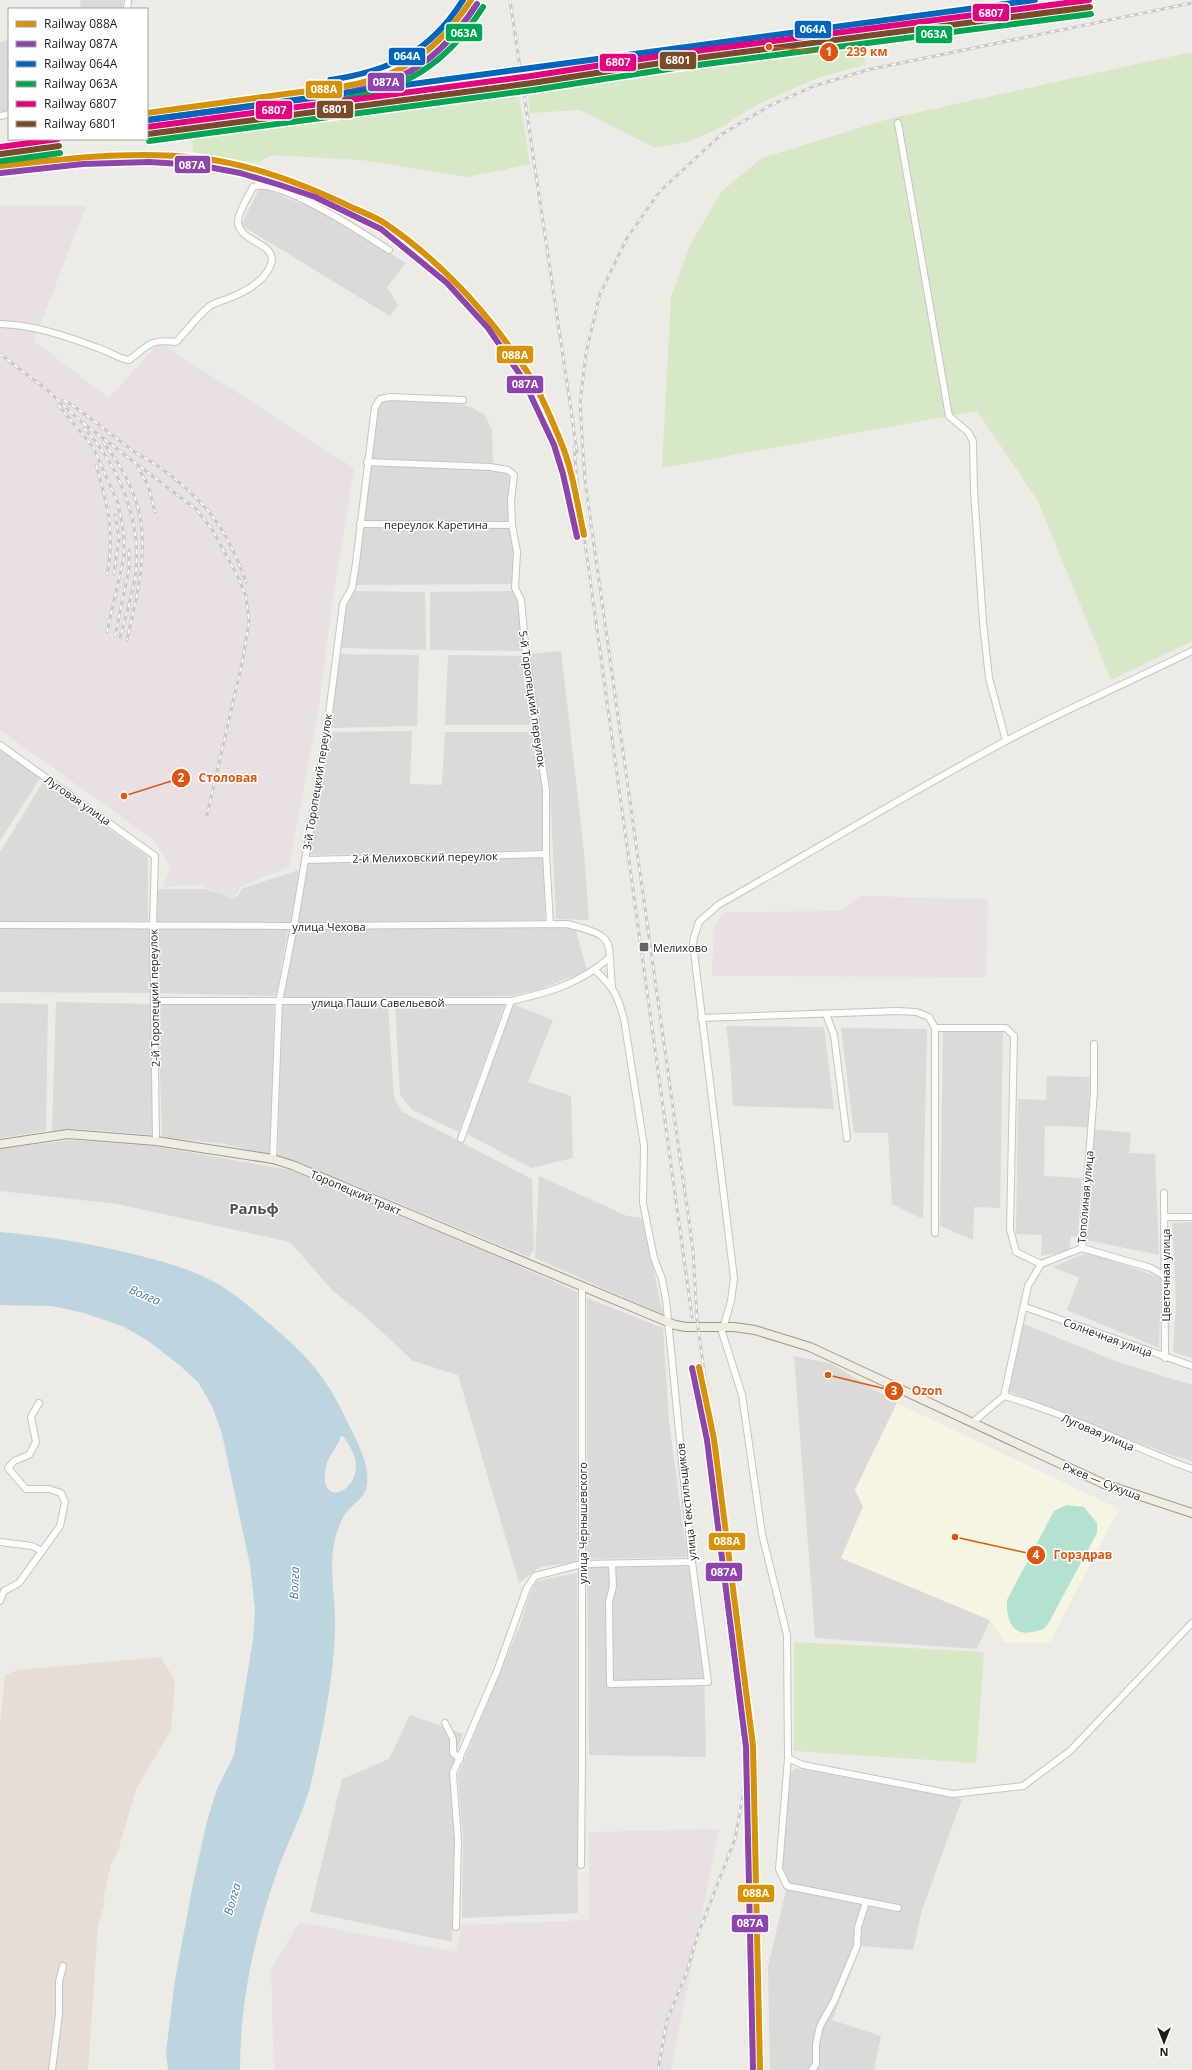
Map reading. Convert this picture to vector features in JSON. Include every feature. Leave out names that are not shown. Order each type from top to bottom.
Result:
[{"type":"main road","name":"Торопецкий тракт","points":[[0,1144],[68,1134],[156,1141],[273,1159],[292,1165],[668,1322],[693,1327],[723,1327]]},
{"type":"main road","points":[[723,1327],[755,1330],[810,1347],[973,1422]]},
{"type":"main road","name":"Ржев — Сухуша","points":[[973,1422],[1104,1484],[1192,1514]]},
{"type":"street","points":[[898,123],[949,416],[968,432],[974,441],[974,490],[983,623],[989,678],[1006,741]]},
{"type":"street","points":[[0,324],[55,332],[104,350],[121,359],[129,360],[152,342],[162,340],[176,342],[210,306],[242,293],[263,277],[271,264],[272,255],[269,250],[245,235],[239,226],[238,220],[253,188],[258,185],[285,192],[326,210],[389,250]]},
{"type":"street","name":"3-й Торопецкий переулок","points":[[273,1159],[279,1002],[294,926],[327,729],[343,604],[352,588],[375,407],[380,399],[390,397],[463,400]]},
{"type":"street","name":"5-й Торопецкий переулок","points":[[367,462],[490,467],[508,470],[514,475],[511,501],[512,525],[517,552],[515,588],[521,600],[526,654],[546,790],[546,854],[550,924]]},
{"type":"street","name":"переулок Каретина","points":[[360,524],[512,525]]},
{"type":"street","points":[[898,1908],[787,1886],[779,1869],[788,1758],[787,1635],[762,1534],[742,1395],[729,1349],[723,1336],[723,1327],[731,1301],[734,1278],[701,1018],[693,944],[696,929],[706,915],[718,905],[1006,741],[1096,696],[1192,651]]},
{"type":"street","name":"Луговая улица","points":[[0,745],[156,856]]},
{"type":"street","name":"2-й Мелиховский переулок","points":[[305,860],[546,854]]},
{"type":"street","name":"2-й Торопецкий переулок","points":[[156,856],[153,925],[156,1141]]},
{"type":"street","name":"улица Чехова","points":[[0,925],[294,926],[567,924],[599,934],[609,944],[612,986]]},
{"type":"street","name":"улица Паши Савельевой","points":[[155,1001],[512,1001],[539,995],[573,983],[595,970],[609,958]]},
{"type":"street","points":[[595,970],[612,986],[619,1000],[624,1019],[644,1146],[643,1203],[654,1258],[662,1279],[668,1322]]},
{"type":"street","points":[[461,1139],[512,1001]]},
{"type":"street","points":[[701,1018],[896,1011],[916,1012],[930,1017],[935,1028],[935,1233]]},
{"type":"street","points":[[826,1014],[834,1035],[847,1138]]},
{"type":"street","points":[[935,1028],[1006,1028],[1014,1036],[1010,1229],[1016,1252],[1041,1264],[1028,1286],[1025,1307],[1004,1396],[973,1422]]},
{"type":"street","name":"Тополиная улица","points":[[1041,1264],[1082,1248],[1094,1092],[1094,1044]]},
{"type":"street","name":"Цветочная улица","points":[[1164,1193],[1166,1217],[1164,1358]]},
{"type":"street","points":[[1166,1217],[1192,1217]]},
{"type":"street","points":[[1082,1248],[1151,1268],[1166,1276]]},
{"type":"street","name":"улица Чернышевского","points":[[581,1865],[582,1286]]},
{"type":"street","name":"Солнечная улица","points":[[1025,1307],[1164,1358],[1192,1366]]},
{"type":"street","name":"улица Текстильщиков","points":[[612,1564],[613,1586],[609,1602],[610,1684],[708,1682],[692,1562],[668,1322]]},
{"type":"street","name":"Луговая улица","points":[[1004,1396],[1036,1405],[1158,1457],[1192,1469]]},
{"type":"street","points":[[0,1601],[4,1591],[19,1583],[60,1526],[65,1502],[60,1493],[49,1489],[26,1489],[8,1468],[14,1461],[29,1455],[36,1442],[31,1417],[39,1403]]},
{"type":"street","points":[[0,1542],[32,1546],[42,1551]]},
{"type":"street","points":[[456,1927],[458,1840],[453,1773],[497,1671],[527,1588],[535,1576],[582,1564],[692,1562]]},
{"type":"street","points":[[788,1758],[803,1765],[953,1794],[1023,1786],[1070,1751],[1192,1623]]},
{"type":"street","points":[[445,1723],[453,1739],[453,1753],[460,1759]]},
{"type":"street","points":[[812,2070],[816,2064],[816,2044],[820,2026],[834,2001],[856,1946],[858,1927],[866,1902]]},
{"type":"street","points":[[52,2070],[59,2014],[59,1982],[63,1966]]},
{"type":"shaded area","points":[[80,0],[123,0],[122,8],[81,8]]},
{"type":"shaded area","points":[[8,40],[8,110],[0,112],[0,42]]},
{"type":"shaded area","points":[[260,187],[326,214],[406,263],[387,287],[398,305],[390,316],[241,225]]},
{"type":"shaded area","points":[[0,206],[86,206],[34,341],[109,398],[159,342],[354,468],[333,597],[318,713],[289,867],[241,887],[233,899],[199,885],[163,887],[170,867],[154,840],[0,730]]},
{"type":"shaded area","points":[[383,399],[461,404],[473,408],[485,415],[492,430],[493,463],[372,459],[378,404]]},
{"type":"shaded area","points":[[370,466],[429,466],[511,469],[508,523],[365,521],[364,518]]},
{"type":"shaded area","points":[[363,526],[509,527],[514,553],[512,584],[356,585]]},
{"type":"shaded area","points":[[352,591],[425,592],[426,650],[340,648],[346,608]]},
{"type":"shaded area","points":[[512,591],[519,601],[523,651],[430,650],[430,592]]},
{"type":"shaded area","points":[[561,651],[584,851],[589,920],[556,919],[550,788],[530,654]]},
{"type":"shaded area","points":[[339,654],[419,655],[417,726],[329,728]]},
{"type":"shaded area","points":[[448,655],[522,656],[532,725],[445,725]]},
{"type":"shaded area","points":[[412,731],[410,784],[442,785],[445,732],[534,732],[543,790],[545,850],[308,855],[332,732]]},
{"type":"shaded area","points":[[0,750],[40,778],[0,841]]},
{"type":"shaded area","points":[[43,782],[148,857],[148,921],[0,922],[0,852]]},
{"type":"shaded area","points":[[543,856],[545,920],[298,923],[308,863]]},
{"type":"shaded area","points":[[299,870],[293,923],[157,922],[158,889],[204,889],[236,898],[243,888]]},
{"type":"shaded area","points":[[860,896],[988,899],[986,977],[712,976],[714,925],[726,912],[842,911]]},
{"type":"shaded area","points":[[0,928],[149,929],[152,993],[0,992]]},
{"type":"shaded area","points":[[156,928],[288,930],[276,996],[159,993]]},
{"type":"shaded area","points":[[564,928],[576,930],[587,971],[538,990],[510,996],[283,997],[296,929]]},
{"type":"shaded area","points":[[56,1002],[152,1004],[153,1135],[77,1129],[52,1131]]},
{"type":"shaded area","points":[[0,1003],[48,1004],[46,1131],[0,1138]]},
{"type":"shaded area","points":[[158,1003],[274,1005],[271,1156],[225,1144],[162,1137]]},
{"type":"shaded area","points":[[505,1004],[459,1132],[412,1110],[400,1095],[395,1005]]},
{"type":"shaded area","points":[[513,1004],[553,1020],[528,1082],[571,1096],[573,1158],[531,1168],[467,1134]]},
{"type":"shaded area","points":[[282,1005],[388,1005],[394,1097],[401,1111],[532,1179],[534,1250],[529,1257],[359,1187],[278,1157]]},
{"type":"shaded area","points":[[726,1026],[824,1027],[834,1109],[733,1106],[730,1057]]},
{"type":"shaded area","points":[[841,1028],[927,1029],[923,1219],[892,1204],[888,1133],[854,1133]]},
{"type":"shaded area","points":[[943,1030],[1003,1031],[1000,1208],[974,1207],[973,1240],[940,1226]]},
{"type":"shaded area","points":[[1047,1076],[1090,1077],[1088,1127],[1045,1126],[1044,1176],[1082,1178],[1078,1237],[1071,1236],[1069,1251],[1041,1256],[1042,1235],[1016,1234],[1018,1099],[1046,1100]]},
{"type":"shaded area","points":[[1094,1129],[1131,1133],[1129,1153],[1155,1154],[1159,1255],[1086,1240]]},
{"type":"shaded area","points":[[70,1140],[154,1146],[290,1170],[501,1258],[577,1292],[577,1562],[540,1567],[519,1583],[458,1375],[413,1361],[366,1317],[333,1291],[290,1242],[117,1204],[0,1191],[0,1149]]},
{"type":"shaded area","points":[[539,1176],[627,1216],[643,1218],[663,1315],[535,1258]]},
{"type":"shaded area","points":[[1192,1222],[1192,1358],[1173,1352],[1176,1303],[1172,1223]]},
{"type":"shaded area","points":[[1088,1252],[1161,1278],[1159,1348],[1067,1310],[1079,1278],[1053,1267]]},
{"type":"shaded area","points":[[587,1298],[663,1328],[669,1422],[687,1557],[587,1559]]},
{"type":"shaded area","points":[[1024,1324],[1115,1361],[1192,1385],[1192,1461],[1168,1454],[1007,1391]]},
{"type":"shaded area","points":[[794,1356],[832,1364],[897,1403],[855,1490],[863,1506],[841,1558],[990,1620],[977,1649],[815,1638]]},
{"type":"shaded area","points":[[897,1403],[1119,1509],[1050,1642],[1004,1642],[990,1620],[841,1558],[863,1507],[855,1490]]},
{"type":"shaded area","points":[[593,1566],[689,1566],[704,1672],[706,1757],[589,1755],[587,1568]]},
{"type":"shaded area","points":[[577,1573],[578,1913],[462,1918],[463,1838],[458,1775],[520,1625],[531,1591],[537,1581]]},
{"type":"shaded area","points":[[161,1657],[175,1681],[171,1730],[136,1789],[117,1854],[111,1864],[103,1899],[105,1901],[98,1926],[88,2070],[0,2070],[0,1727],[5,1675],[18,1670]]},
{"type":"shaded area","points":[[410,1715],[463,1734],[450,1773],[454,1839],[452,1942],[310,1912],[342,1779],[389,1759]]},
{"type":"shaded area","points":[[795,1768],[962,1799],[922,1910],[913,1950],[861,1946],[832,2020],[881,2036],[874,2070],[770,2070],[768,1966],[788,1882],[783,1866],[790,1774]]},
{"type":"shaded area","points":[[719,1829],[671,2070],[274,2070],[271,1970],[299,1922],[456,1952],[462,1925],[589,1920],[589,1832]]},
{"type":"green space","points":[[862,37],[865,65],[820,77],[756,105],[720,128],[687,142],[655,148],[580,110],[530,113],[526,81]]},
{"type":"green space","points":[[1192,52],[1192,641],[1111,680],[1038,501],[977,411],[662,468],[671,297],[691,243],[722,191],[762,158],[888,119]]},
{"type":"green space","points":[[517,83],[530,164],[467,177],[361,160],[272,155],[258,163],[193,152],[192,125]]},
{"type":"green space","points":[[1067,1505],[1084,1507],[1097,1523],[1097,1533],[1048,1624],[1043,1629],[1037,1631],[1025,1633],[1019,1632],[1011,1624],[1009,1619],[1007,1600],[1054,1511]]},
{"type":"green space","points":[[794,1642],[984,1652],[976,1763],[794,1751]]},
{"type":"water","name":"Волга","points":[[0,1232],[71,1241],[141,1256],[180,1267],[225,1288],[283,1335],[304,1355],[322,1376],[329,1388],[357,1441],[364,1458],[367,1475],[366,1489],[361,1497],[345,1514],[339,1527],[334,1546],[332,1559],[335,1613],[333,1661],[328,1701],[320,1741],[309,1790],[270,1891],[256,1941],[246,1992],[240,2070],[168,2070],[166,2052],[175,1980],[193,1884],[207,1821],[217,1789],[234,1755],[253,1639],[255,1609],[250,1565],[222,1434],[212,1406],[198,1382],[147,1340],[122,1326],[84,1313],[52,1306],[0,1305]],"holes":[[[341,1436],[344,1437],[355,1458],[355,1475],[345,1489],[338,1492],[332,1492],[327,1488],[325,1480],[326,1467]]]},
{"type":"railway","points":[[510,0],[573,423]]},
{"type":"railway","points":[[697,1318],[693,1250],[585,481],[580,404],[586,353],[600,294],[627,238],[660,191],[722,134],[769,106],[814,86],[867,70],[1192,3]]},
{"type":"railway","points":[[0,354],[46,389],[86,426]]},
{"type":"railway","points":[[64,400],[133,451],[159,466],[191,493],[214,518],[223,532],[239,563],[246,582]]},
{"type":"railway","points":[[58,405],[93,447],[118,503],[124,534],[124,557],[107,632]]},
{"type":"railway","points":[[572,418],[577,452]]},
{"type":"railway","points":[[83,423],[197,510],[213,531],[238,577],[246,596],[249,621],[243,659],[207,815]]},
{"type":"railway","points":[[84,428],[108,459],[117,476],[131,513],[135,532],[137,552],[136,571],[120,637]]},
{"type":"railway","points":[[103,442],[121,467],[132,491],[140,514],[142,561],[139,585],[127,640]]},
{"type":"railway","points":[[574,447],[580,514]]},
{"type":"railway","points":[[96,465],[109,520],[110,546],[107,575]]},
{"type":"railway","points":[[138,468],[148,485],[155,512]]},
{"type":"railway","points":[[114,574],[119,538],[115,515]]},
{"type":"railway","points":[[584,535],[692,1317]]},
{"type":"railway","points":[[115,636],[129,569],[129,550]]},
{"type":"railway","points":[[696,1314],[714,1439]]},
{"type":"railway","points":[[658,2070],[667,2020],[686,1974],[698,1934],[735,1839],[743,1794],[746,1747],[743,1707],[708,1432]]},
{"type":"rail line","name":"064А","points":[[330,80],[371,71],[389,65],[406,56],[437,34],[463,0]]},
{"type":"rail line","name":"088А","points":[[148,113],[329,89],[373,80],[411,63],[431,48],[449,30],[471,0]]},
{"type":"rail line","name":"064А","points":[[148,120],[1035,0]]},
{"type":"rail line","name":"6807","points":[[148,127],[531,76],[673,54],[1089,0]]},
{"type":"rail line","name":"087А","points":[[148,120],[328,96],[387,82],[413,70],[434,54],[453,36],[477,4]]},
{"type":"rail line","name":"063А","points":[[333,101],[380,90],[401,83],[420,73],[437,61],[453,46],[483,7]]},
{"type":"rail line","name":"6801","points":[[148,134],[532,83],[674,61],[1090,7]]},
{"type":"rail line","name":"063А","points":[[149,141],[533,90],[675,68],[1091,14]]},
{"type":"rail line","name":"6807","points":[[0,147],[51,140]]},
{"type":"rail line","name":"6801","points":[[1,154],[59,146]]},
{"type":"rail line","name":"063А","points":[[2,161],[60,153]]},
{"type":"rail line","name":"088А","points":[[0,166],[75,158],[124,155],[199,158],[238,165],[277,176],[314,190],[382,221],[407,239],[446,273],[498,331],[528,373],[546,406],[564,451],[571,475],[584,535]]},
{"type":"rail line","name":"087А","points":[[1,173],[83,164],[149,162],[198,165],[240,173],[315,197],[381,229],[447,283],[488,328],[523,379],[554,445],[563,474],[577,537]]},
{"type":"rail line","name":"088А","points":[[699,1367],[714,1439],[753,1746],[760,2070]]},
{"type":"rail line","name":"087А","points":[[692,1368],[707,1440],[746,1747],[753,2070]]},
{"type":"place","name":"239 км","points":[[769,47]]},
{"type":"place","name":"Столовая","points":[[124,796]]},
{"type":"place","name":"Мелихово","points":[[644,947]]},
{"type":"place","name":"Ozon","points":[[828,1375]]},
{"type":"place","name":"Горздрав","points":[[955,1537]]},
{"type":"district","name":"Ральф","points":[[254,1208]]}]
